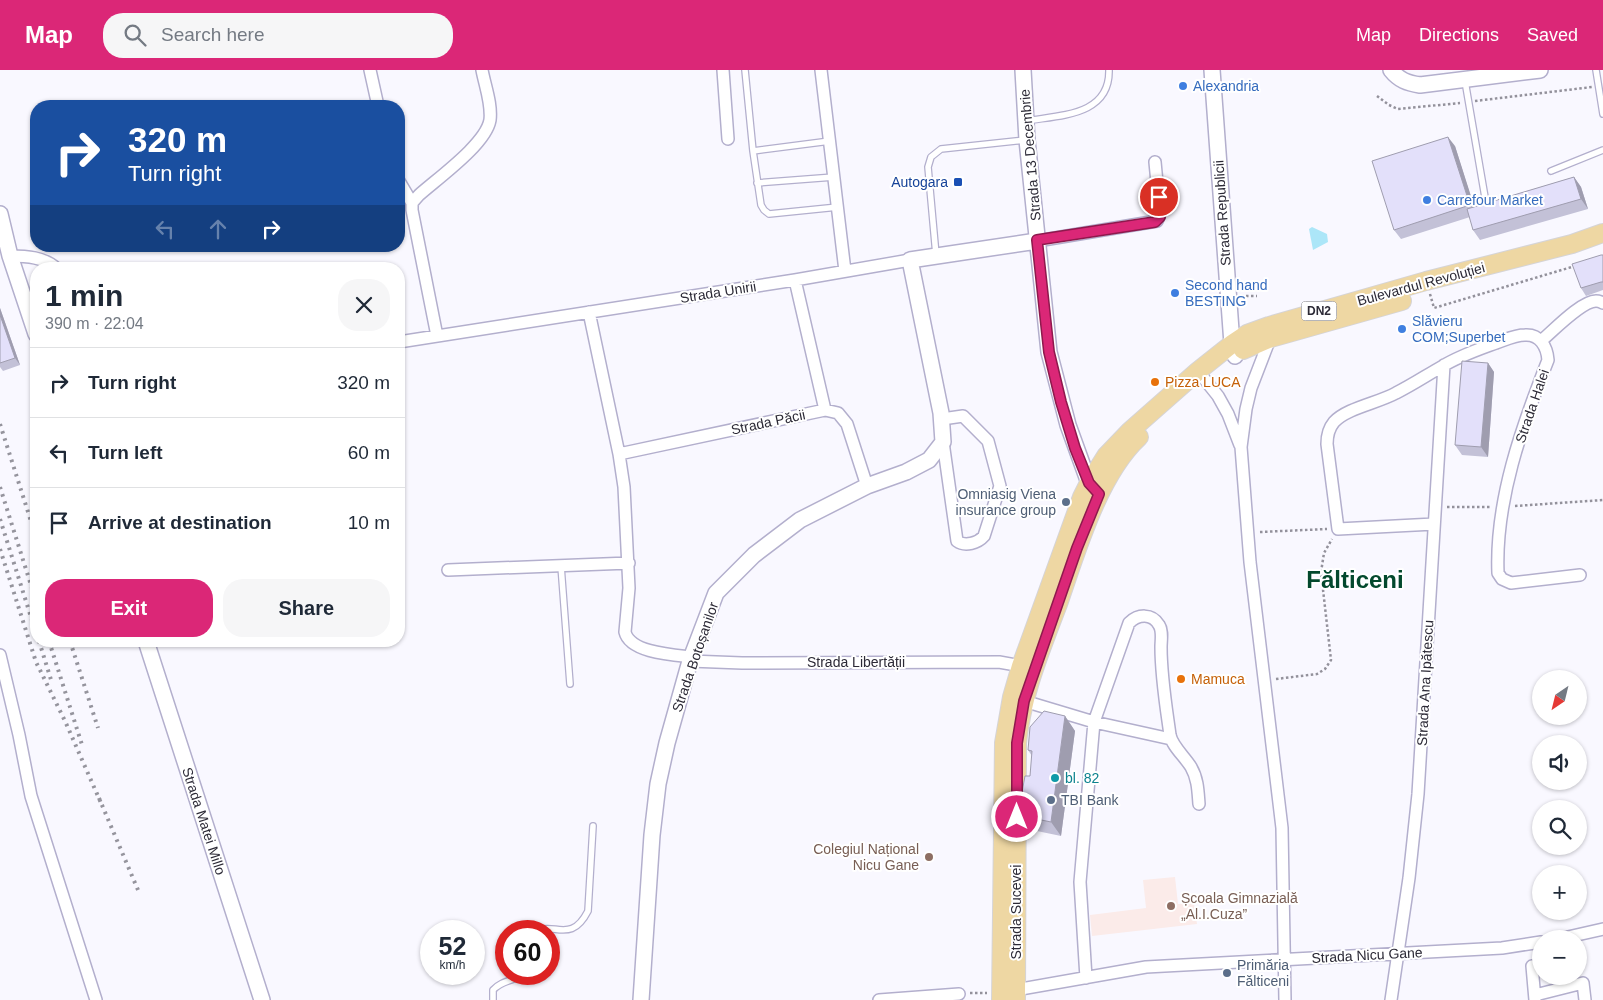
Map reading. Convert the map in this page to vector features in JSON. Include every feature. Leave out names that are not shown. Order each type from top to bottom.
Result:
[{"type":"main road","name":"Bulevardul Revoluției","points":[[1270,332],[1426,281],[1572,244],[1603,233]]},
{"type":"main road","name":"Bulevardul Revoluției","points":[[1094,488],[1106,456],[1130,430],[1233,350],[1247,334],[1270,332],[1429,293],[1576,256],[1603,246]]},
{"type":"main road","name":"Strada Sucevei","points":[[1008,996],[1004,742],[1012,697],[1021,666],[1094,488]]},
{"type":"main road","name":"Strada Sucevei","points":[[1008,996],[1017,743],[1024,701],[1077,548],[1094,488]]},
{"type":"street","points":[[370,70],[377,100]]},
{"type":"street","points":[[412,203],[478,143],[486,132],[490,120],[490,106],[482,70]]},
{"type":"street","points":[[723,70],[728,139]]},
{"type":"street","points":[[821,70],[845,271]]},
{"type":"street","name":"Strada 13 Decembrie","points":[[1023,70],[1027,140],[1037,240]]},
{"type":"street","name":"Strada Republicii","points":[[1212,70],[1233,350]]},
{"type":"street","points":[[1391,70],[1398,78],[1405,82],[1420,84],[1540,70]]},
{"type":"street","points":[[1094,488],[1068,425],[1049,352],[1037,240],[1157,221],[1160,214],[1155,162]]},
{"type":"street","points":[[405,191],[412,203],[437,336]]},
{"type":"street","points":[[0,214],[10,256],[30,316]]},
{"type":"street","name":"Strada Unirii","points":[[405,341],[1037,240]]},
{"type":"street","points":[[10,256],[30,256],[47,262]]},
{"type":"street","points":[[910,260],[942,419],[943,442],[957,541],[965,545],[979,541],[984,536],[1000,486],[988,441],[963,416],[942,419]]},
{"type":"street","points":[[796,280],[825,410]]},
{"type":"street","points":[[1434,524],[1338,529],[1327,444],[1328,435],[1333,423],[1345,414],[1394,394],[1470,352],[1526,334],[1534,336],[1541,341],[1579,308],[1597,300],[1603,303]]},
{"type":"street","points":[[589,312],[619,454],[624,487],[629,563],[626,639],[631,644],[642,648],[691,659]]},
{"type":"street","points":[[1270,332],[1251,388],[1241,447],[1247,533],[1282,828],[1285,1000]]},
{"type":"street","name":"Strada Halei","points":[[1541,341],[1548,351],[1548,360],[1522,430],[1503,507],[1499,527],[1498,574],[1502,579],[1511,583],[1580,575]]},
{"type":"street","name":"Strada Ana Ipătescu","points":[[1390,1000],[1409,878],[1418,794],[1444,365]]},
{"type":"street","points":[[1201,375],[1228,414],[1241,447]]},
{"type":"street","name":"Strada Păcii","points":[[619,454],[825,410],[838,413],[847,424],[867,486]]},
{"type":"street","name":"Strada Botoșanilor","points":[[641,1000],[652,835],[658,784],[667,743],[691,659],[716,593],[735,572],[800,520],[867,486],[906,472],[929,460],[943,442]]},
{"type":"street","points":[[448,570],[629,563]]},
{"type":"street","points":[[1086,978],[1080,882],[1094,722],[1129,623],[1137,617],[1146,616],[1156,620],[1161,629],[1161,668],[1171,739],[1192,769],[1198,786],[1199,804]]},
{"type":"street","name":"Strada Matei Millo","points":[[148,647],[262,1000]]},
{"type":"street","points":[[0,655],[31,796],[96,1000]]},
{"type":"street","name":"Strada Libertății","points":[[691,659],[742,663],[999,662],[1021,666]]},
{"type":"street","points":[[1024,701],[1094,722],[1171,739]]},
{"type":"street","points":[[1587,933],[1603,929]]},
{"type":"street","name":"Strada Nicu Gane","points":[[1008,996],[1086,978],[1146,967],[1284,958],[1502,948],[1532,943]]},
{"type":"street","points":[[1535,997],[1582,983],[1585,1000]]},
{"type":"street","points":[[879,1000],[959,994]]},
{"type":"lane","points":[[745,70],[753,150],[761,205],[764,210],[769,214],[838,208]]},
{"type":"lane","points":[[1026,121],[1084,110],[1094,105],[1108,85],[1109,70]]},
{"type":"lane","points":[[1596,70],[1603,114]]},
{"type":"lane","points":[[1464,79],[1486,202]]},
{"type":"lane","points":[[936,255],[928,167],[931,157],[941,149],[1027,140]]},
{"type":"lane","points":[[753,150],[830,141]]},
{"type":"lane","points":[[1552,171],[1603,150]]},
{"type":"lane","points":[[758,183],[834,177]]},
{"type":"lane","points":[[561,566],[570,684]]},
{"type":"lane","points":[[560,931],[576,927],[584,919],[588,911],[593,826]]},
{"type":"lane","points":[[493,1000],[493,990],[497,985]]},
{"type":"path","points":[[1377,96],[1389,106],[1398,109],[1599,86]]},
{"type":"path","points":[[1435,506],[1503,507],[1603,500]]},
{"type":"path","points":[[1247,533],[1338,529]]},
{"type":"path","points":[[1265,680],[1317,674],[1325,669],[1331,660],[1321,572],[1324,553],[1338,529]]},
{"type":"path","points":[[959,994],[1008,996]]},
{"type":"shaded area","name":"Școala Gimnazială „Al.I.Cuza”","points":[[1175,877],[1178,904],[1194,903],[1197,924],[1092,936],[1090,915],[1146,908],[1143,880]]},
{"type":"water","points":[[1312,227],[1327,234],[1328,242],[1313,250],[1309,229]]},
{"type":"building","points":[[1448,137],[1470,205],[1394,230],[1372,161]]},
{"type":"building","points":[[1574,177],[1581,199],[1473,230],[1467,209]]},
{"type":"building","points":[[1603,255],[1603,282],[1581,288],[1572,264]]},
{"type":"building","points":[[0,315],[15,358],[0,363]]},
{"type":"building","points":[[1462,361],[1488,363],[1481,447],[1455,445]]},
{"type":"building","points":[[1044,711],[1065,716],[1051,822],[1027,817],[1020,803],[1025,776],[1030,776],[1032,751],[1028,750],[1030,727]]},
{"type":"railway","points":[[0,424],[30,518]]},
{"type":"railway","points":[[0,487],[30,582]]},
{"type":"railway","points":[[0,519],[30,614]]},
{"type":"railway","points":[[0,549],[30,643]]},
{"type":"railway","points":[[31,647],[36,662],[65,721],[101,803]]},
{"type":"railway","points":[[41,647],[52,683]]},
{"type":"railway","points":[[51,647],[83,748]]},
{"type":"railway","points":[[72,647],[98,728]]},
{"type":"railway","points":[[99,798],[138,890]]},
{"type":"place","name":"Alexandria","points":[[1183,86]]},
{"type":"place","name":"Autogara","points":[[958,182]]},
{"type":"place","name":"Carrefour Market","points":[[1427,200]]},
{"type":"place","name":"Second hand BESTING","points":[[1175,293]]},
{"type":"place","name":"Slăvieru COM;Superbet","points":[[1402,329]]},
{"type":"place","name":"Pizza LUCA","points":[[1155,382]]},
{"type":"place","name":"Omniasig Viena insurance group","points":[[1066,502]]},
{"type":"place","name":"Mamuca","points":[[1181,679]]},
{"type":"place","name":"bl. 82","points":[[1055,778]]},
{"type":"place","name":"TBI Bank","points":[[1051,800]]},
{"type":"place","name":"Colegiul Național Nicu Gane","points":[[929,857]]},
{"type":"place","name":"Școala Gimnazială „Al.I.Cuza”","points":[[1171,906]]},
{"type":"place","name":"Primăria Fălticeni","points":[[1227,973]]},
{"type":"district","name":"Fălticeni","points":[[1355,579]]},
{"type":"route","points":[[1017,817],[1017,743],[1024,701],[1077,548],[1099,494],[1089,483],[1075,448],[1061,402],[1049,352],[1037,240],[1155,222],[1160,217],[1159,197]]}]
